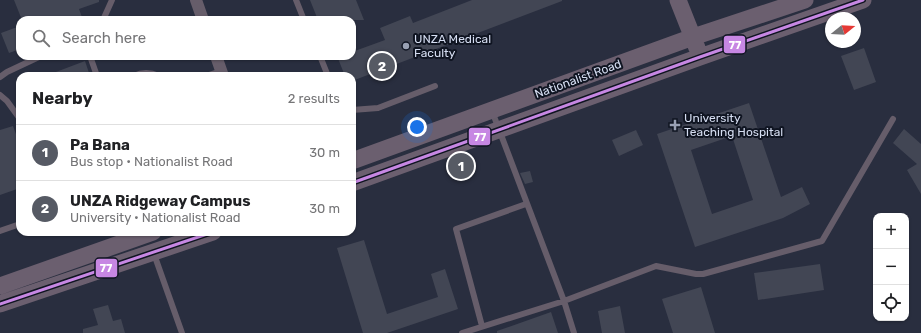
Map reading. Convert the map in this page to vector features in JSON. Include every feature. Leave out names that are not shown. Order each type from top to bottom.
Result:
[{"type":"main road","points":[[678,0],[700,57]]},
{"type":"main road","name":"Nationalist Road","points":[[356,160],[693,37],[805,0]]},
{"type":"main road","name":"Nationalist Road","points":[[356,181],[863,0]]},
{"type":"main road","points":[[0,286],[142,236]]},
{"type":"main road","points":[[0,304],[102,268],[200,236]]},
{"type":"street","points":[[196,0],[202,16]]},
{"type":"street","points":[[217,60],[221,72]]},
{"type":"lane","points":[[106,16],[112,0]]},
{"type":"lane","points":[[296,0],[302,16]]},
{"type":"lane","points":[[0,77],[32,60]]},
{"type":"lane","points":[[91,60],[96,72]]},
{"type":"lane","points":[[322,60],[326,72]]},
{"type":"lane","points":[[356,110],[378,108],[435,86]]},
{"type":"lane","points":[[0,95],[7,101],[16,113]]},
{"type":"lane","points":[[492,111],[564,301],[574,333]]},
{"type":"lane","points":[[462,333],[564,301],[656,266],[703,274],[822,241],[893,119]]},
{"type":"lane","points":[[482,326],[456,229],[526,204]]},
{"type":"lane","points":[[0,231],[16,225]]},
{"type":"lane","points":[[154,252],[182,333]]},
{"type":"building","points":[[14,0],[99,0],[99,2],[79,9],[82,16],[20,16]]},
{"type":"building","points":[[310,0],[356,0],[364,20],[356,20],[356,16],[316,16]]},
{"type":"building","name":"UNZA Medical Faculty","points":[[472,0],[562,0],[356,79],[356,72],[343,72],[339,60],[356,60],[356,51],[385,40],[380,28],[410,16],[413,23]]},
{"type":"building","points":[[16,27],[16,50],[9,53],[1,33]]},
{"type":"building","points":[[864,48],[876,82],[854,90],[841,56]]},
{"type":"building","points":[[85,61],[89,72],[56,72]]},
{"type":"building","points":[[749,103],[781,197],[802,187],[810,204],[783,218],[695,247],[657,134]],"holes":[[[732,136],[753,200],[712,214],[691,150]]]},
{"type":"building","points":[[13,126],[16,134],[16,189],[0,195],[0,130]]},
{"type":"building","points":[[904,129],[921,144],[921,194],[907,170],[917,164],[893,143]]},
{"type":"building","points":[[636,130],[643,145],[619,156],[612,140]]},
{"type":"building","points":[[530,171],[533,182],[525,184],[520,173]]},
{"type":"building","points":[[364,240],[387,314],[438,297],[431,274],[445,269],[458,309],[387,333],[363,333],[337,248]]},
{"type":"building","points":[[820,264],[824,290],[758,300],[754,273]]},
{"type":"building","points":[[701,287],[715,333],[673,333],[662,299]]},
{"type":"building","points":[[108,305],[113,321],[121,319],[125,333],[83,333],[83,329],[98,325],[93,309]]},
{"type":"building","points":[[620,306],[625,333],[602,333],[598,311]]},
{"type":"building","points":[[551,312],[558,333],[497,333],[497,331]]},
{"type":"transit line","name":"77","points":[[356,182],[700,57],[863,0]]},
{"type":"transit line","name":"77","points":[[0,304],[201,236]]},
{"type":"place","name":"UNZA Medical Faculty","points":[[406,46]]},
{"type":"place","name":"UNZA Ridgeway Campus","points":[[382,66]]},
{"type":"place","name":"University Teaching Hospital","points":[[675,125]]},
{"type":"place","name":"Pa Bana","points":[[461,166]]}]
